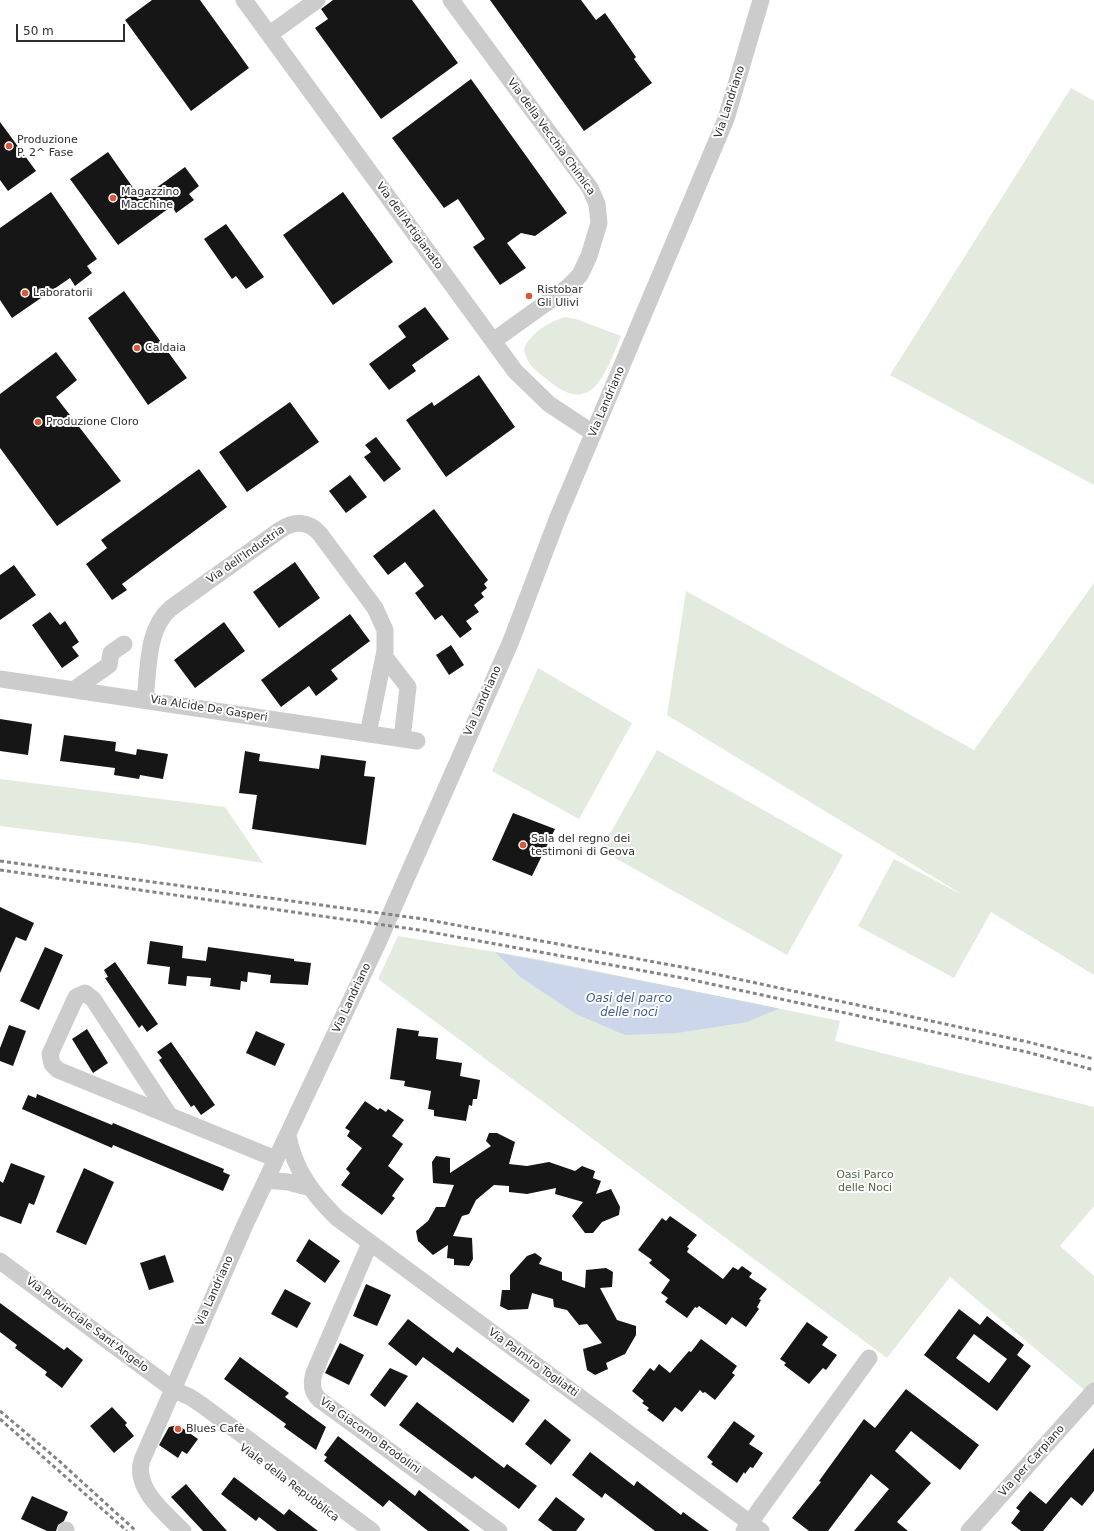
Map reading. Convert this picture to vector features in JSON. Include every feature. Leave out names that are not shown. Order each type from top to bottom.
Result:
[{"type":"street","name":"Via dell'Artigianato","points":[[244,0],[522,379],[553,406],[593,433]]},
{"type":"street","points":[[270,34],[317,0]]},
{"type":"street","name":"Via della Vecchia Chimica","points":[[451,0],[590,188],[599,210],[598,227],[589,256],[576,279],[493,341]]},
{"type":"street","name":"Via Landriano","points":[[183,1531],[150,1495],[139,1475],[142,1460],[174,1390],[180,1370],[266,1180],[376,947],[510,641],[558,517],[726,119],[761,0]]},
{"type":"street","name":"Via dell'Industria","points":[[145,699],[154,635],[163,616],[171,608],[280,530],[296,523],[303,523],[316,530],[375,608],[385,630],[386,645],[368,734]]},
{"type":"street","points":[[75,689],[109,665],[111,653],[124,644]]},
{"type":"street","name":"Via Alcide De Gasperi","points":[[0,679],[145,699],[410,740],[408,687],[384,656]]},
{"type":"street","points":[[170,1115],[90,996],[85,993],[76,997],[51,1050],[50,1058],[54,1067],[62,1072],[276,1159]]},
{"type":"street","name":"Via Palmiro Togliatti","points":[[288,1136],[295,1162],[311,1188],[336,1218],[752,1528]]},
{"type":"street","points":[[266,1180],[288,1182],[311,1188]]},
{"type":"street","name":"Via Giacomo Brodolini","points":[[370,1243],[314,1373],[312,1383],[314,1394],[320,1400],[499,1531]]},
{"type":"street","name":"Via Provinciale Sant'Angelo","points":[[0,1261],[174,1390]]},
{"type":"street","points":[[752,1528],[869,1358]]},
{"type":"street","name":"Viale della Repubblica","points":[[174,1390],[189,1409],[354,1531]]},
{"type":"street","name":"Viale della Repubblica","points":[[174,1390],[190,1397],[202,1405],[372,1531]]},
{"type":"street","name":"Via per Carpiano","points":[[969,1531],[1094,1391]]},
{"type":"green space","points":[[1071,88],[1094,101],[1094,485],[890,375]]},
{"type":"green space","points":[[565,317],[576,319],[621,336],[610,363],[603,375],[596,386],[587,392],[577,394],[564,391],[534,368],[528,361],[524,351],[526,345],[534,334],[546,325]]},
{"type":"green space","points":[[1094,583],[1094,975],[991,912],[954,978],[858,926],[894,859],[963,895],[667,715],[686,591],[974,750]]},
{"type":"green space","points":[[538,668],[632,723],[579,819],[492,771]]},
{"type":"green space","points":[[657,750],[843,855],[787,955],[601,850]]},
{"type":"green space","points":[[0,779],[225,807],[263,863],[143,844],[0,826]]},
{"type":"green space","name":"Oasi Parco delle Noci","points":[[398,936],[538,959],[840,1021],[835,1041],[1094,1107],[1094,1206],[1060,1246],[1094,1276],[1094,1385],[1088,1393],[950,1277],[887,1358],[378,979]]},
{"type":"water","name":"Oasi del parco delle noci","points":[[495,952],[780,1008],[747,1022],[677,1033],[625,1035],[576,1014],[520,977]]},
{"type":"pier","points":[[495,950],[780,1006],[782,1009],[493,951]]},
{"type":"building","points":[[152,0],[200,0],[249,68],[191,111],[125,20]]},
{"type":"building","points":[[333,0],[412,0],[458,63],[381,119],[315,28],[328,19],[321,9]]},
{"type":"building","points":[[490,0],[581,0],[596,20],[605,13],[636,57],[634,59],[652,83],[584,131]]},
{"type":"building","points":[[471,79],[567,213],[535,236],[521,233],[507,243],[526,268],[500,285],[473,247],[485,239],[458,199],[444,208],[392,138]]},
{"type":"building","name":"Produzione P. 2^ Fase","points":[[0,122],[36,171],[8,191],[0,180]]},
{"type":"building","name":"Magazzino Macchine","points":[[108,152],[141,199],[185,167],[199,186],[189,194],[194,200],[176,213],[172,206],[118,245],[70,179]]},
{"type":"building","points":[[51,192],[97,259],[87,266],[92,273],[75,286],[70,278],[12,318],[0,300],[0,228]]},
{"type":"building","points":[[343,192],[393,262],[333,305],[283,235]]},
{"type":"building","points":[[226,224],[264,277],[246,289],[236,276],[232,279],[204,239]]},
{"type":"building","name":"Caldaia","points":[[124,291],[187,378],[148,405],[88,318]]},
{"type":"building","points":[[425,307],[449,339],[412,365],[416,371],[389,390],[369,364],[406,337],[398,326]]},
{"type":"building","name":"Produzione Cloro","points":[[56,352],[77,380],[56,397],[121,481],[57,526],[0,448],[0,394]]},
{"type":"building","points":[[479,375],[515,427],[446,477],[406,420],[432,402],[434,406]]},
{"type":"building","points":[[290,402],[319,442],[247,492],[219,452]]},
{"type":"building","points":[[376,437],[401,469],[384,482],[364,457],[371,452],[365,445]]},
{"type":"building","points":[[199,469],[227,507],[122,584],[127,590],[112,600],[86,564],[107,548],[101,540]]},
{"type":"building","points":[[350,475],[367,497],[346,513],[329,491]]},
{"type":"building","points":[[434,509],[488,580],[484,584],[487,588],[481,593],[484,597],[474,605],[479,612],[466,621],[472,629],[460,638],[442,615],[435,620],[415,593],[424,586],[405,562],[388,575],[373,556]]},
{"type":"building","points":[[295,562],[320,598],[279,628],[253,592]]},
{"type":"building","points":[[14,565],[36,595],[0,620],[0,575]]},
{"type":"building","points":[[50,612],[60,625],[65,621],[79,642],[72,647],[79,656],[62,668],[32,625]]},
{"type":"building","points":[[350,614],[370,641],[331,670],[338,679],[316,696],[309,686],[281,707],[261,680]]},
{"type":"building","points":[[224,622],[245,651],[195,688],[174,660]]},
{"type":"building","points":[[451,645],[464,665],[449,675],[436,655]]},
{"type":"building","points":[[0,719],[32,724],[28,755],[0,751]]},
{"type":"building","points":[[64,735],[116,742],[115,751],[136,755],[137,749],[168,754],[163,779],[140,775],[139,779],[114,775],[115,768],[60,761]]},
{"type":"building","points":[[245,751],[260,754],[259,761],[319,769],[321,755],[366,761],[364,776],[375,777],[366,845],[252,829],[257,795],[239,793]]},
{"type":"building","name":"Sala del regno dei testimoni di Geova","points":[[513,813],[555,829],[532,876],[492,860]]},
{"type":"building","points":[[0,907],[34,923],[26,941],[16,937],[0,973]]},
{"type":"building","points":[[150,941],[183,946],[182,958],[206,961],[208,947],[294,959],[294,961],[311,963],[308,985],[270,983],[271,975],[248,972],[247,982],[241,981],[240,990],[210,986],[211,978],[187,976],[186,986],[168,984],[170,967],[147,964]]},
{"type":"building","points":[[45,947],[63,955],[39,1010],[20,1001]]},
{"type":"building","points":[[115,962],[158,1024],[147,1032],[142,1025],[139,1028],[105,978],[108,977],[104,970]]},
{"type":"building","points":[[9,1025],[26,1031],[13,1066],[0,1061],[0,1048]]},
{"type":"building","points":[[397,1028],[419,1031],[418,1036],[438,1038],[436,1059],[462,1063],[460,1076],[480,1080],[477,1099],[473,1099],[472,1106],[469,1105],[466,1121],[434,1116],[434,1110],[428,1109],[431,1091],[404,1086],[405,1081],[390,1079]]},
{"type":"building","points":[[87,1029],[108,1063],[93,1073],[72,1039]]},
{"type":"building","points":[[256,1031],[285,1044],[275,1066],[246,1053]]},
{"type":"building","points":[[171,1042],[215,1105],[201,1115],[194,1105],[191,1107],[159,1060],[162,1058],[157,1052]]},
{"type":"building","points":[[37,1094],[112,1125],[113,1123],[224,1169],[223,1172],[230,1175],[223,1191],[113,1145],[112,1148],[22,1109],[28,1095],[36,1098]]},
{"type":"building","points":[[365,1101],[378,1110],[380,1108],[386,1112],[388,1109],[404,1120],[392,1136],[403,1144],[388,1166],[404,1179],[392,1196],[395,1198],[382,1215],[341,1185],[350,1173],[346,1169],[362,1148],[347,1136],[350,1131],[345,1128]]},
{"type":"building","points":[[489,1133],[497,1133],[515,1142],[509,1164],[527,1166],[549,1162],[575,1171],[582,1166],[595,1171],[593,1178],[601,1181],[596,1194],[611,1189],[620,1207],[619,1215],[602,1222],[593,1233],[585,1233],[572,1216],[583,1202],[555,1194],[556,1188],[527,1194],[509,1192],[509,1186],[494,1185],[476,1200],[469,1214],[462,1216],[453,1236],[472,1238],[473,1259],[469,1266],[454,1265],[454,1259],[447,1258],[448,1245],[433,1255],[418,1241],[416,1231],[428,1221],[436,1207],[445,1207],[454,1185],[433,1183],[432,1162],[436,1156],[450,1158],[450,1173],[491,1146],[486,1141]]},
{"type":"building","points":[[11,1163],[45,1176],[34,1205],[29,1203],[21,1224],[0,1216],[0,1181],[3,1183]]},
{"type":"building","points":[[84,1168],[114,1182],[86,1245],[56,1232]]},
{"type":"building","points":[[670,1216],[697,1235],[687,1247],[689,1248],[687,1252],[723,1279],[733,1267],[738,1270],[742,1266],[752,1273],[749,1277],[767,1289],[759,1299],[761,1300],[757,1307],[759,1309],[746,1327],[732,1317],[726,1325],[699,1306],[697,1308],[695,1307],[687,1318],[665,1302],[668,1298],[661,1293],[670,1280],[649,1263],[652,1260],[638,1250],[662,1218],[666,1221]]},
{"type":"building","points":[[309,1239],[340,1261],[325,1283],[296,1261]]},
{"type":"building","points":[[535,1253],[542,1258],[539,1264],[562,1272],[562,1280],[585,1288],[586,1270],[606,1268],[613,1272],[612,1287],[600,1288],[617,1320],[636,1326],[636,1335],[625,1354],[606,1363],[608,1369],[595,1375],[587,1370],[583,1349],[602,1343],[587,1324],[579,1325],[567,1310],[554,1307],[553,1299],[532,1293],[528,1309],[508,1310],[500,1306],[502,1290],[510,1290],[510,1275],[527,1256]]},
{"type":"building","points":[[165,1255],[174,1282],[149,1290],[140,1263]]},
{"type":"building","points":[[366,1284],[391,1295],[377,1326],[353,1316]]},
{"type":"building","points":[[285,1289],[311,1303],[297,1328],[271,1314]]},
{"type":"building","points":[[0,1303],[64,1350],[67,1347],[83,1360],[62,1388],[45,1375],[47,1372],[15,1348],[17,1345],[0,1332]]},
{"type":"building","points":[[959,1309],[980,1325],[987,1316],[1024,1345],[1017,1355],[1031,1366],[997,1411],[924,1355]],"holes":[[[974,1334],[1007,1359],[989,1383],[956,1358]]]},
{"type":"building","points":[[408,1319],[453,1353],[457,1347],[530,1400],[513,1423],[423,1357],[416,1366],[388,1344]]},
{"type":"building","points":[[807,1322],[828,1337],[822,1345],[837,1355],[826,1370],[823,1368],[809,1384],[784,1365],[786,1363],[780,1359]]},
{"type":"building","points":[[701,1339],[737,1366],[732,1373],[735,1375],[715,1400],[700,1390],[682,1412],[675,1407],[663,1422],[647,1410],[649,1408],[642,1403],[644,1401],[632,1391],[650,1368],[654,1371],[659,1364],[670,1373],[689,1351],[691,1352]]},
{"type":"building","points":[[340,1343],[364,1355],[349,1385],[325,1373]]},
{"type":"building","points":[[240,1357],[289,1393],[285,1397],[326,1427],[316,1450],[284,1427],[286,1424],[224,1379]]},
{"type":"building","points":[[390,1368],[408,1376],[385,1407],[370,1395]]},
{"type":"building","points":[[906,1389],[979,1445],[960,1470],[911,1431],[895,1451],[931,1483],[897,1522],[908,1531],[854,1531],[889,1489],[871,1474],[828,1531],[809,1531],[792,1518],[821,1482],[819,1481],[864,1419],[875,1428]]},
{"type":"building","points":[[417,1402],[504,1468],[507,1464],[537,1486],[519,1509],[475,1476],[472,1479],[399,1425]]},
{"type":"building","points":[[112,1407],[127,1423],[125,1425],[134,1436],[114,1453],[90,1426]]},
{"type":"building","points":[[545,1419],[571,1440],[551,1465],[525,1444]]},
{"type":"building","points":[[734,1421],[755,1436],[749,1444],[763,1453],[753,1468],[750,1467],[745,1474],[744,1472],[737,1483],[711,1464],[713,1462],[707,1457]]},
{"type":"building","points":[[178,1425],[198,1439],[187,1454],[182,1451],[178,1458],[159,1445],[169,1427]]},
{"type":"building","points":[[338,1436],[415,1496],[419,1490],[470,1531],[428,1531],[389,1500],[383,1507],[324,1461],[327,1457],[324,1455]]},
{"type":"building","points":[[1094,1448],[1094,1491],[1082,1506],[1071,1497],[1043,1531],[1021,1531],[1011,1523],[1020,1511],[1016,1508],[1030,1491],[1046,1504]]},
{"type":"building","points":[[590,1452],[634,1486],[637,1481],[681,1515],[683,1512],[709,1531],[655,1531],[605,1493],[602,1498],[572,1475]]},
{"type":"building","points":[[234,1477],[284,1515],[289,1509],[318,1531],[277,1531],[259,1517],[256,1521],[221,1494]]},
{"type":"building","points":[[186,1484],[227,1531],[203,1531],[171,1497]]},
{"type":"building","points":[[32,1496],[68,1512],[64,1521],[58,1525],[56,1531],[47,1531],[21,1519]]},
{"type":"building","points":[[556,1497],[585,1519],[576,1531],[553,1531],[538,1520]]},
{"type":"railway","points":[[0,861],[423,919],[687,968],[1028,1042],[1094,1059]]},
{"type":"railway","points":[[0,870],[419,930],[683,978],[1027,1052],[1094,1070]]},
{"type":"railway","points":[[0,1411],[58,1460],[136,1531]]},
{"type":"railway","points":[[0,1419],[127,1531]]},
{"type":"place","name":"Produzione P. 2^ Fase","points":[[9,146]]},
{"type":"place","name":"Magazzino Macchine","points":[[113,198]]},
{"type":"place","name":"Laboratorii","points":[[25,293]]},
{"type":"place","name":"Ristobar Gli Ulivi","points":[[529,296]]},
{"type":"place","name":"Caldaia","points":[[137,348]]},
{"type":"place","name":"Produzione Cloro","points":[[38,422]]},
{"type":"place","name":"Sala del regno dei testimoni di Geova","points":[[523,845]]},
{"type":"place","name":"Blues Cafè","points":[[178,1429]]}]
